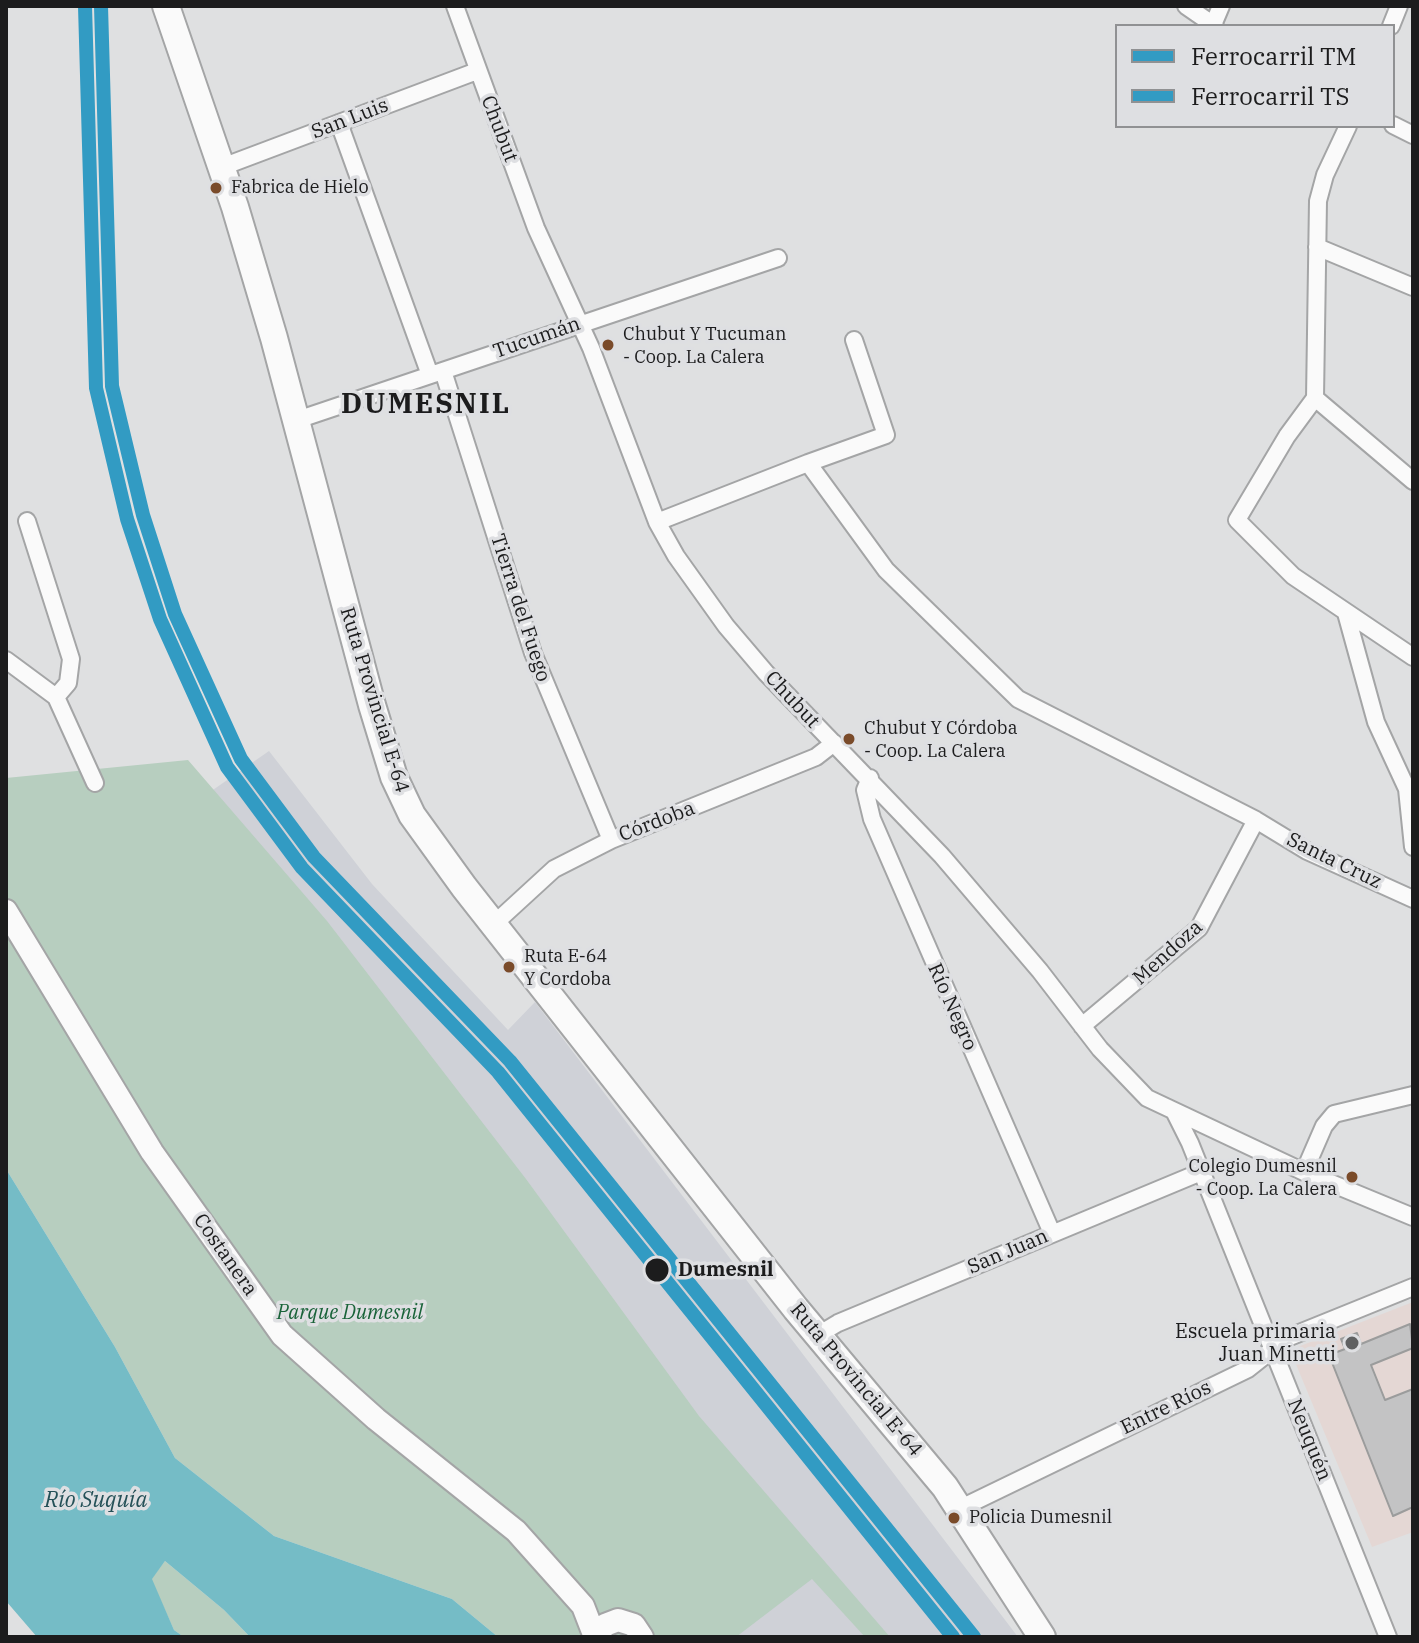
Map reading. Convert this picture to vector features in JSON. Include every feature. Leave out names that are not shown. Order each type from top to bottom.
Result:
[{"type":"main road","name":"Ruta Provincial E-64","points":[[166,6],[222,167],[297,420],[394,777],[421,830],[818,1335],[961,1508],[1042,1637]]},
{"type":"street","name":"Chubut","points":[[455,6],[536,228],[579,323],[657,522],[676,556],[726,626],[870,778],[1026,954],[1136,1088],[1174,1111],[1304,1172],[1413,1217]]},
{"type":"street","points":[[1186,6],[1211,24]]},
{"type":"street","name":"San Luis","points":[[222,167],[477,71]]},
{"type":"street","name":"Tierra del Fuego","points":[[339,123],[437,373],[533,653],[611,840]]},
{"type":"street","points":[[1395,126],[1413,135]]},
{"type":"street","points":[[1347,128],[1325,175],[1318,201],[1315,398],[1287,436],[1237,520],[1275,560],[1346,613],[1413,657]]},
{"type":"street","points":[[1317,247],[1413,287]]},
{"type":"street","name":"Tucumán","points":[[297,420],[778,258]]},
{"type":"street","points":[[657,522],[886,435],[854,340]]},
{"type":"street","points":[[1315,398],[1413,481]]},
{"type":"street","name":"Santa Cruz","points":[[808,463],[886,570],[1008,692],[1031,707],[1256,820],[1318,856],[1413,899]]},
{"type":"street","points":[[27,521],[71,659],[68,683],[56,697]]},
{"type":"street","points":[[1346,613],[1376,722],[1407,789],[1413,847]]},
{"type":"street","points":[[6,660],[56,697],[95,783]]},
{"type":"street","name":"Córdoba","points":[[494,924],[554,869],[611,840],[816,757],[834,743]]},
{"type":"street","name":"Río Negro","points":[[870,778],[865,790],[867,805],[1052,1233]]},
{"type":"street","name":"Mendoza","points":[[1082,1026],[1199,928],[1256,820]]},
{"type":"street","name":"Costanera","points":[[6,911],[152,1152],[282,1335],[376,1419],[516,1531],[583,1606],[596,1637]]},
{"type":"street","points":[[1304,1172],[1324,1126],[1334,1114],[1413,1095]]},
{"type":"street","name":"Neuquén","points":[[1174,1111],[1388,1637]]},
{"type":"street","name":"San Juan","points":[[818,1335],[838,1323],[1201,1172]]},
{"type":"street","name":"Entre Ríos","points":[[961,1508],[1248,1369],[1272,1348],[1307,1330],[1413,1287]]},
{"type":"street","name":"Costanera","points":[[583,1606],[615,1621],[634,1625],[642,1637]]},
{"type":"street","name":"Costanera","points":[[596,1637],[605,1625],[615,1621]]},
{"type":"shaded area","points":[[269,751],[372,884],[508,1030],[535,1002],[1018,1637],[644,1637],[53,901]]},
{"type":"shaded area","points":[[1413,1302],[1413,1532],[1372,1547],[1290,1350]]},
{"type":"green space","name":"Parque Dumesnil","points":[[188,760],[327,921],[526,1179],[699,1416],[890,1637],[865,1637],[812,1579],[736,1637],[498,1637],[452,1599],[274,1536],[175,1458],[115,1347],[6,1169],[6,778]]},
{"type":"green space","points":[[165,1561],[224,1610],[250,1637],[184,1637],[174,1630],[151,1579]]},
{"type":"water","name":"Río Suquía","points":[[6,1169],[115,1347],[175,1458],[274,1536],[452,1599],[498,1637],[250,1637],[224,1610],[165,1561],[152,1579],[174,1630],[184,1637],[37,1637],[6,1601]]},
{"type":"building","points":[[1410,1324],[1413,1348],[1371,1365],[1385,1400],[1413,1389],[1413,1507],[1393,1516],[1329,1355],[1345,1349],[1341,1339],[1357,1333],[1361,1344]]},
{"type":"rail line","name":"TS","points":[[85,6],[96,388],[127,519],[160,619],[227,767],[302,868],[498,1072],[953,1637]]},
{"type":"rail line","name":"TM","points":[[101,6],[112,386],[143,515],[175,614],[241,759],[314,857],[510,1061],[974,1637]]},
{"type":"place","name":"Fabrica de Hielo","points":[[216,188]]},
{"type":"place","name":"Chubut Y Tucuman - Coop. La Calera","points":[[608,345]]},
{"type":"place","name":"Chubut Y Córdoba - Coop. La Calera","points":[[849,739]]},
{"type":"place","name":"Ruta E-64 Y Cordoba","points":[[509,967]]},
{"type":"place","name":"Colegio Dumesnil - Coop. La Calera","points":[[1352,1177]]},
{"type":"place","name":"Dumesnil","points":[[657,1270]]},
{"type":"place","name":"Escuela primaria Juan Minetti","points":[[1352,1343]]},
{"type":"place","name":"Policia Dumesnil","points":[[954,1518]]},
{"type":"district","name":"DUMESNIL","points":[[426,405]]}]
